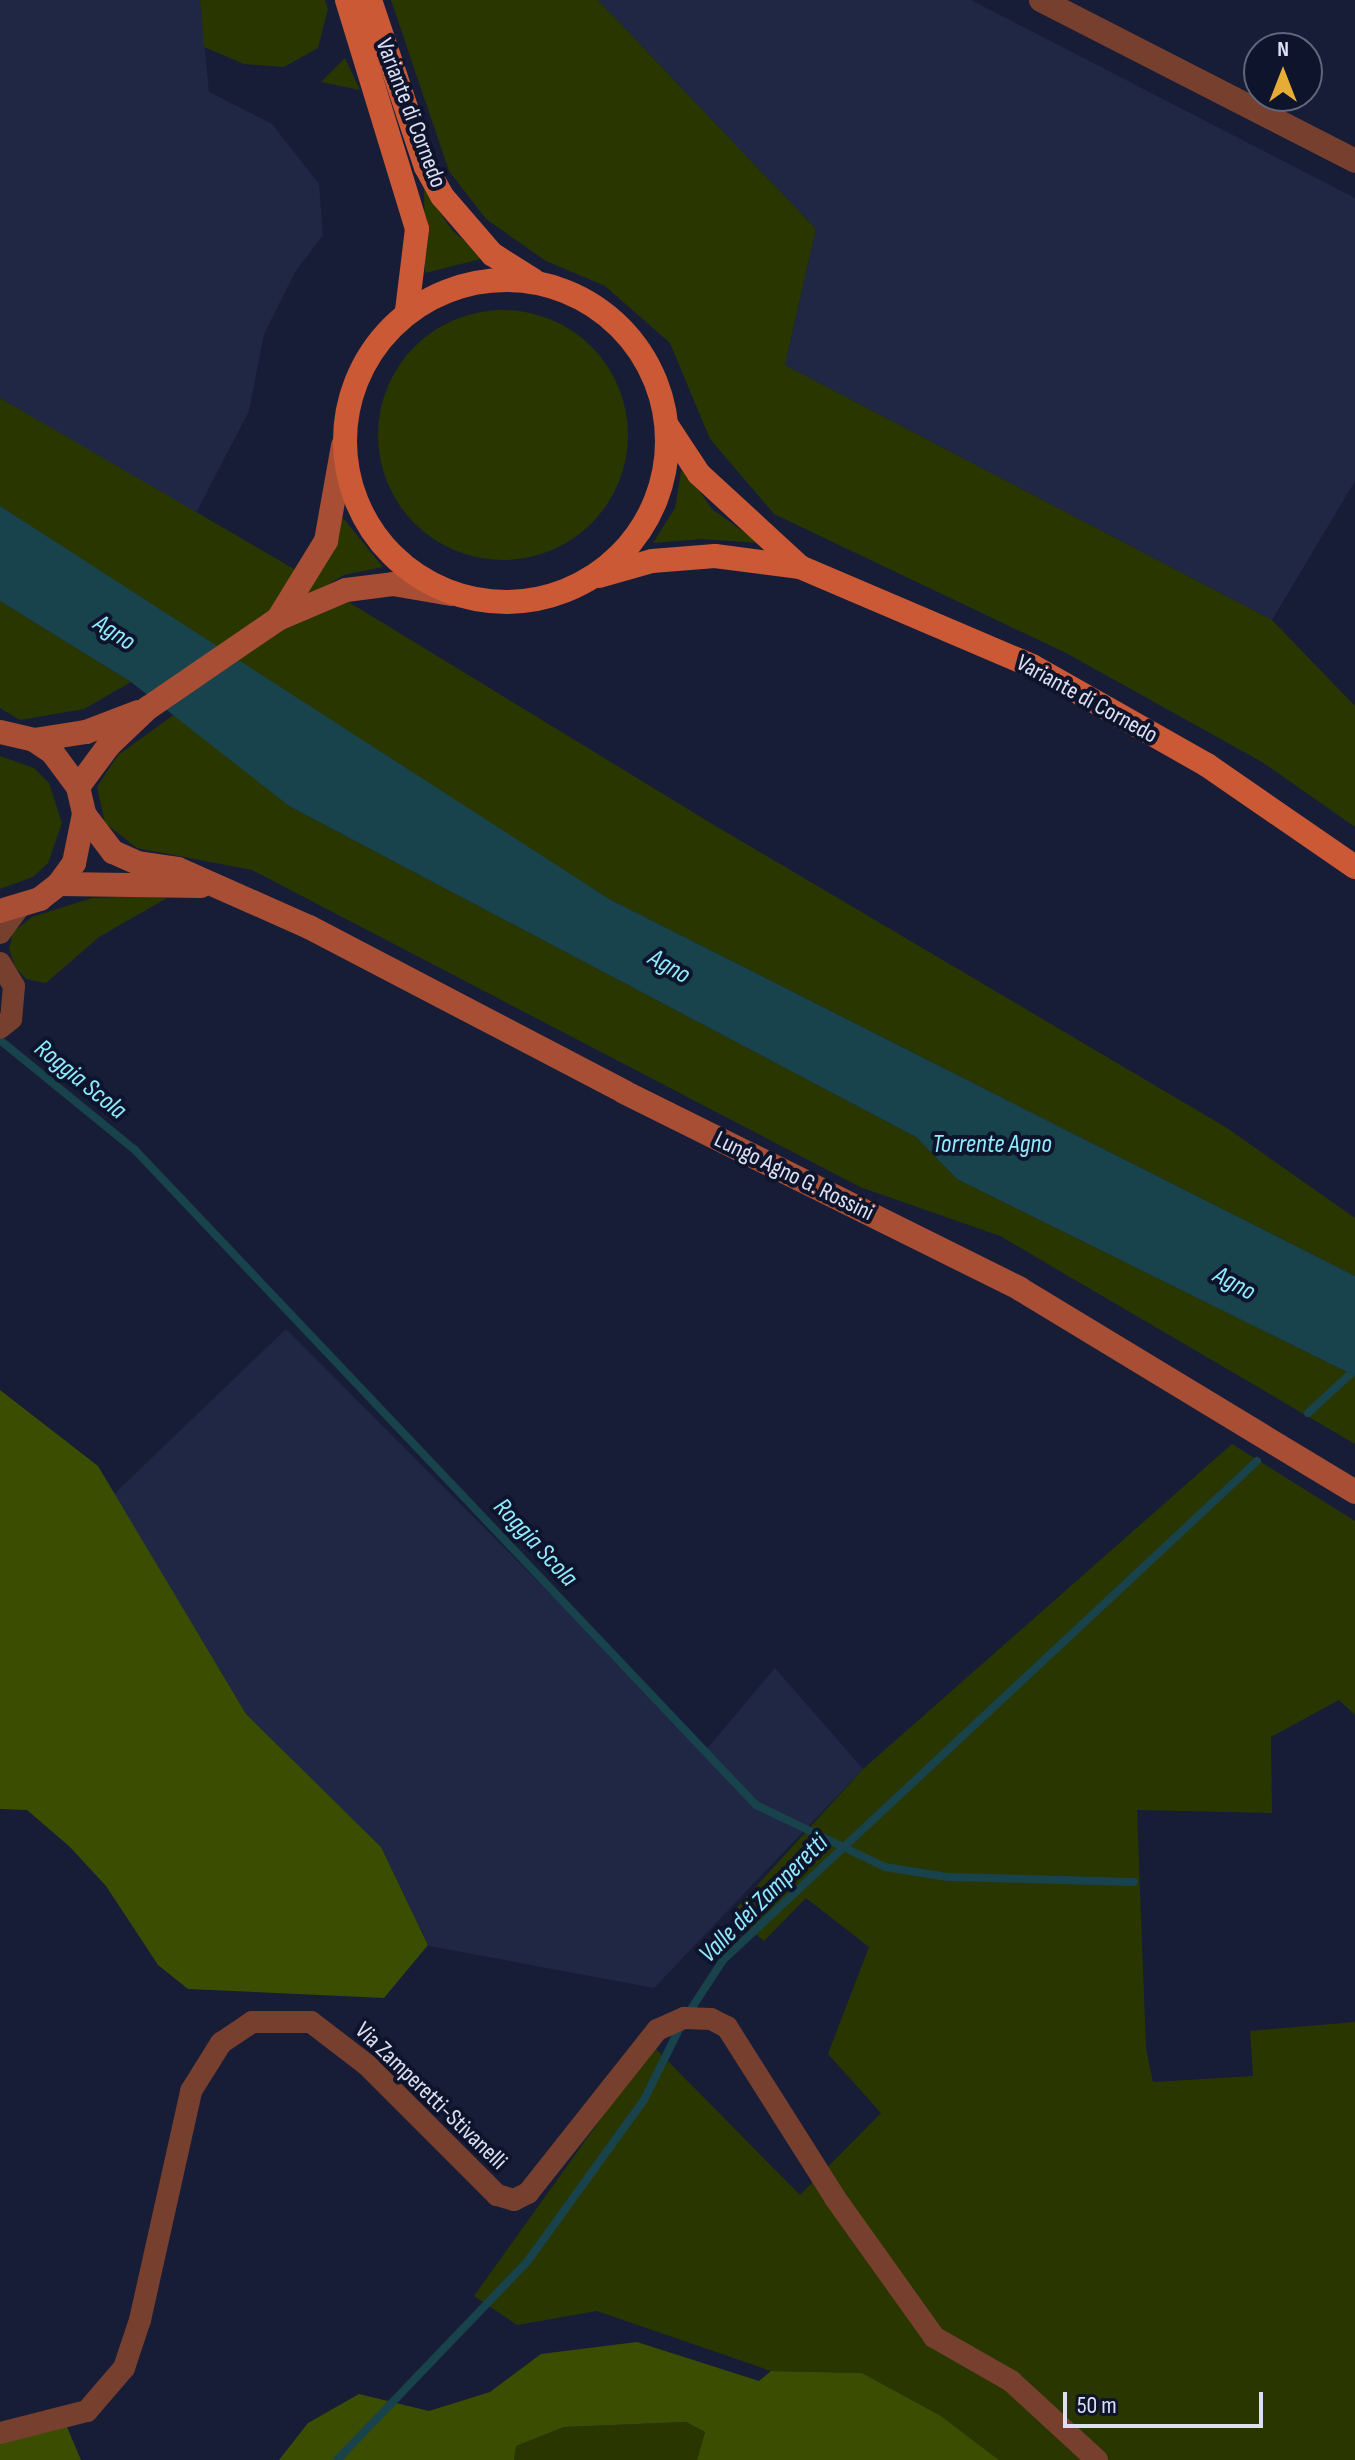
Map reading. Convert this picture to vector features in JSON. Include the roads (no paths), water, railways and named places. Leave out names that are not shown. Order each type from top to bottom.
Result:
[{"type":"main road","name":"Variante di Cornedo","points":[[347,0],[417,229],[407,311]]},
{"type":"main road","name":"Variante di Cornedo","points":[[370,0],[426,167],[442,196],[492,254],[535,281]]},
{"type":"main road","points":[[278,619],[326,541],[350,395],[372,348],[407,311],[447,289],[490,279],[535,281],[585,299],[626,332],[655,376],[668,427],[666,470],[652,513],[627,549],[593,578]]},
{"type":"main road","points":[[668,427],[699,474],[800,567]]},
{"type":"main road","points":[[343,446],[352,494],[374,537],[408,571],[451,594]]},
{"type":"main road","points":[[78,787],[109,745],[148,708],[278,619],[361,588],[393,584],[499,603],[548,597],[593,578],[652,561],[715,556],[800,567]]},
{"type":"main road","name":"Variante di Cornedo","points":[[800,567],[1032,666],[1207,765],[1355,867]]},
{"type":"main road","points":[[34,740],[86,732],[148,708]]},
{"type":"main road","name":"Lungo Agno G. Rossini","points":[[3,731],[34,740],[52,752],[78,787],[84,814],[74,863],[59,884]]},
{"type":"main road","name":"Lungo Agno G. Rossini","points":[[84,814],[113,852],[138,863],[178,869],[309,927],[624,1092],[1020,1289],[1355,1492]]},
{"type":"main road","points":[[9,910],[59,884]]},
{"type":"main road","name":"Lungo Agno G. Rossini","points":[[59,884],[218,887]]},
{"type":"street","points":[[1041,0],[1355,161]]},
{"type":"street","points":[[0,933],[9,910]]},
{"type":"street","points":[[0,963],[14,986],[11,1019],[0,1028]]},
{"type":"street","name":"Via Zamperetti-Stivanelli","points":[[0,2433],[87,2411],[124,2368],[140,2320],[191,2091],[221,2043],[252,2022],[311,2022],[367,2065],[497,2195],[514,2200],[528,2193],[657,2030],[684,2018],[711,2019],[727,2027],[835,2198],[934,2337],[1011,2381],[1097,2460]]},
{"type":"water","name":"Torrente Agno","points":[[0,506],[609,899],[1355,1276],[1355,1376],[957,1179],[916,1137],[289,806],[131,682],[0,601]]},
{"type":"waterway","name":"Roggia Scola","points":[[0,1040],[135,1150],[756,1805],[885,1867],[947,1877],[1134,1882]]},
{"type":"waterway","name":"Valle dei Zamperetti","points":[[1308,1413],[1355,1370]]},
{"type":"waterway","name":"Valle dei Zamperetti","points":[[337,2460],[527,2262],[644,2100],[682,2023],[723,1960],[1257,1461]]},
{"type":"water label","name":"Agno","points":[[114,633]]},
{"type":"water label","name":"Agno","points":[[669,967]]},
{"type":"water label","name":"Agno","points":[[1234,1284]]}]
